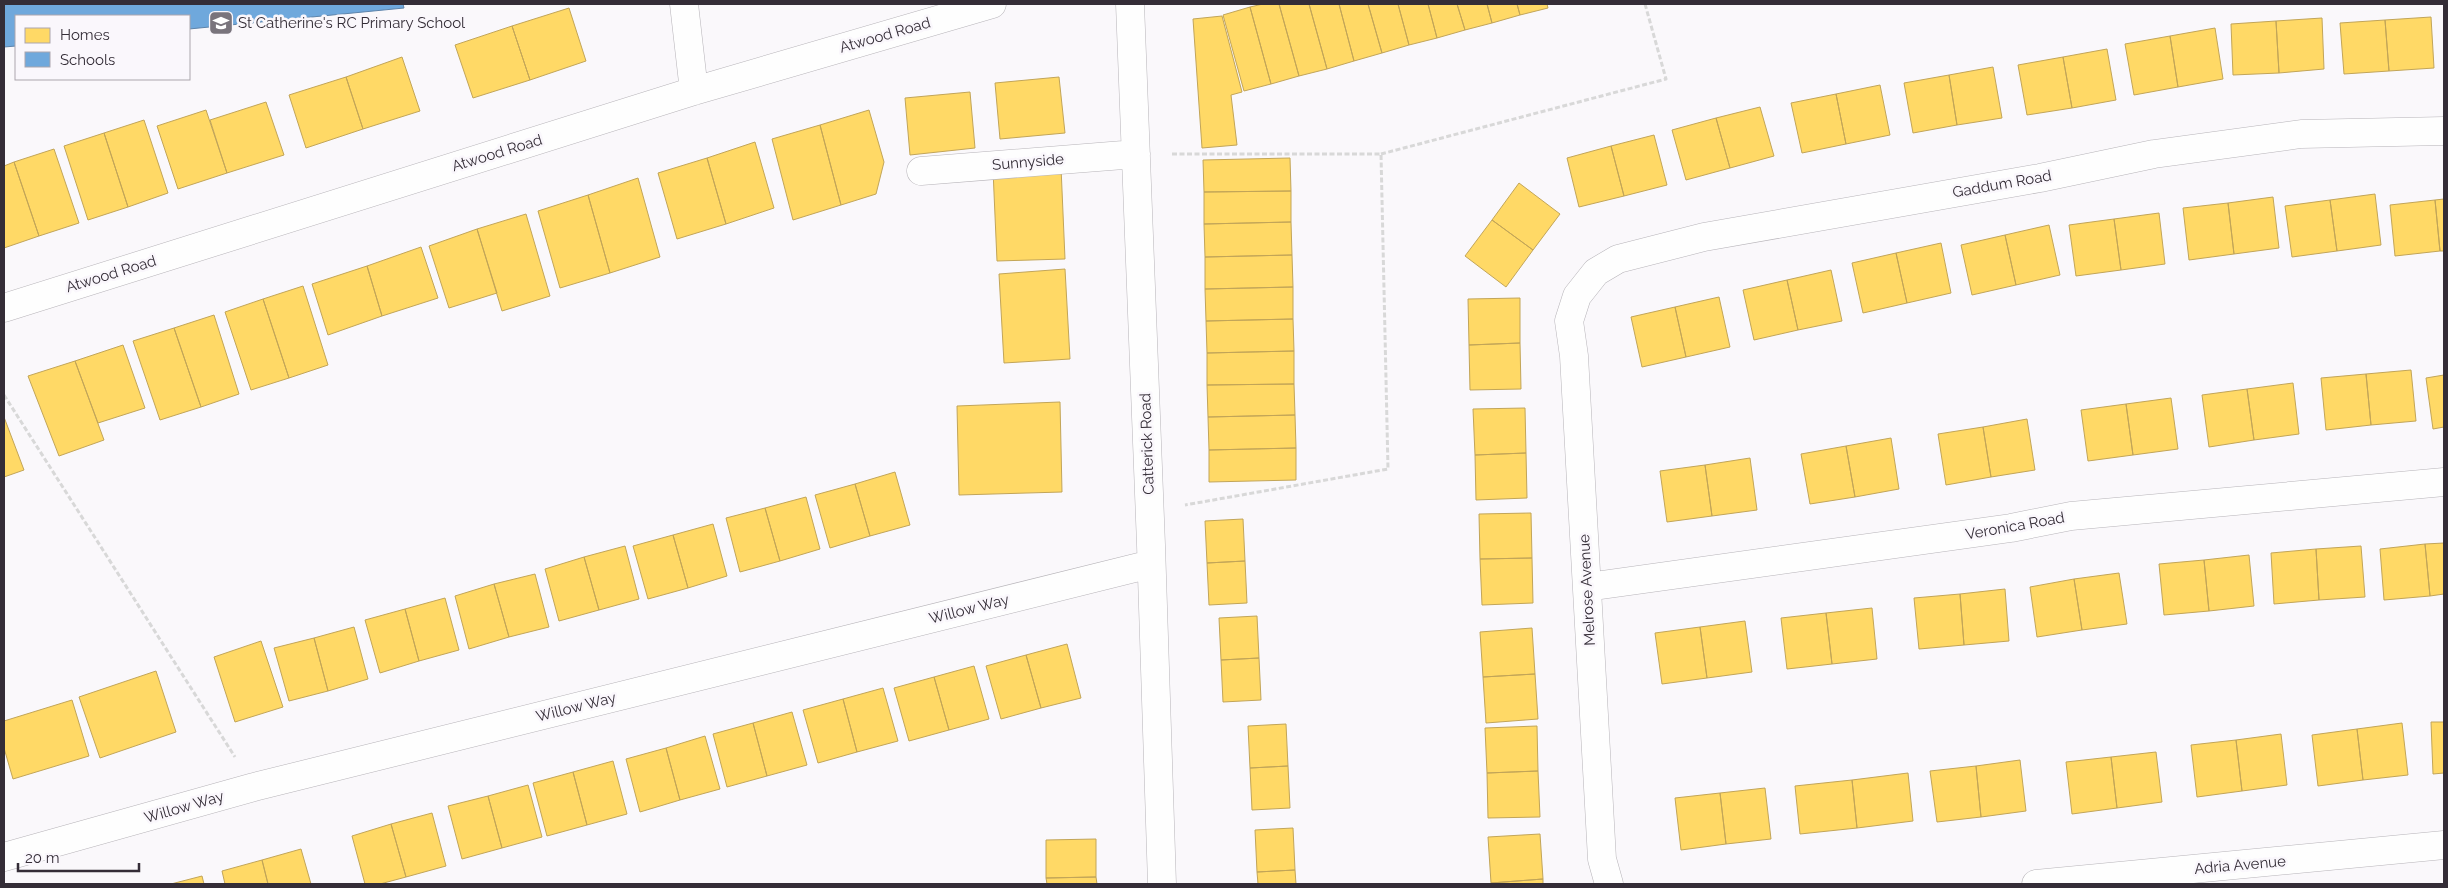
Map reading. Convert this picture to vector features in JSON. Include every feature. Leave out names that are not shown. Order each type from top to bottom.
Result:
[{"type":"street","points":[[684,4],[694,91]]},
{"type":"street","name":"Atwood Road","points":[[4,308],[694,91],[992,4]]},
{"type":"street","name":"Catterick Road","points":[[1130,4],[1150,512],[1162,884]]},
{"type":"street","name":"Gaddum Road","points":[[1577,296],[1596,272],[1618,259],[1704,237],[1775,223],[2040,178],[2154,154],[2301,134],[2444,132]]},
{"type":"street","name":"Sunnyside","points":[[921,170],[1136,154]]},
{"type":"street","name":"Melrose Avenue","points":[[1577,296],[1569,321],[1574,356],[1602,859],[1609,884]]},
{"type":"street","name":"Veronica Road","points":[[1587,587],[2011,528],[2071,516],[2444,482]]},
{"type":"street","name":"Willow Way","points":[[4,857],[254,787],[1151,564]]},
{"type":"street","name":"Adria Avenue","points":[[2036,884],[2444,845]]},
{"type":"path","points":[[1136,154],[1382,154],[1666,79],[1645,4]]},
{"type":"path","points":[[1150,512],[1388,469],[1382,154]]},
{"type":"path","points":[[4,395],[254,787]]},
{"type":"building: Homes","points":[[1263,4],[1279,4],[1299,76],[1271,84],[1250,7]]},
{"type":"building: Homes","points":[[1279,4],[1309,4],[1327,69],[1299,76]]},
{"type":"building: Homes","points":[[1309,4],[1339,4],[1354,61],[1327,69]]},
{"type":"building: Homes","points":[[1339,4],[1368,4],[1382,53],[1354,61]]},
{"type":"building: Homes","points":[[1368,4],[1398,4],[1409,45],[1382,53]]},
{"type":"building: Homes","points":[[1398,4],[1428,4],[1437,38],[1409,45]]},
{"type":"building: Homes","points":[[1428,4],[1457,4],[1465,30],[1437,38]]},
{"type":"building: Homes","points":[[1457,4],[1487,4],[1492,23],[1465,30]]},
{"type":"building: Homes","points":[[1487,4],[1517,4],[1520,15],[1492,23]]},
{"type":"building: Homes","points":[[1517,4],[1547,4],[1548,8],[1520,15]]},
{"type":"building: Homes","points":[[1250,7],[1271,84],[1244,91],[1223,15]]},
{"type":"building: Homes","points":[[569,8],[586,61],[530,80],[512,26]]},
{"type":"building: Homes","points":[[1222,16],[1242,92],[1231,95],[1237,145],[1202,148],[1193,19]]},
{"type":"building: Homes","points":[[2431,17],[2434,68],[2389,71],[2385,20]]},
{"type":"building: Homes","points":[[2322,18],[2324,69],[2279,73],[2276,21]]},
{"type":"building: Homes","points":[[2385,20],[2389,71],[2344,74],[2340,23]]},
{"type":"building: Homes","points":[[2276,21],[2279,73],[2233,75],[2231,24]]},
{"type":"building: Homes","points":[[512,26],[530,80],[473,98],[455,45]]},
{"type":"building: Homes","points":[[2215,28],[2223,79],[2178,87],[2170,36]]},
{"type":"building: Homes","points":[[2170,36],[2178,87],[2134,95],[2125,44]]},
{"type":"building: Homes","points":[[2107,49],[2116,100],[2072,108],[2063,57]]},
{"type":"building: Homes","points":[[402,57],[420,111],[363,129],[346,77]]},
{"type":"building: Homes","points":[[2063,57],[2072,108],[2027,115],[2018,65]]},
{"type":"building: Homes","points":[[1993,67],[2002,118],[1957,125],[1949,75]]},
{"type":"building: Homes","points":[[1949,75],[1957,125],[1913,133],[1904,83]]},
{"type":"building: Homes","points":[[346,77],[363,129],[306,148],[289,95]]},
{"type":"building: Homes","points":[[1059,77],[1065,133],[1000,139],[995,83]]},
{"type":"building: Homes","points":[[1880,85],[1890,135],[1846,144],[1836,94]]},
{"type":"building: Homes","points":[[970,92],[975,148],[910,155],[905,98]]},
{"type":"building: Homes","points":[[1836,94],[1846,144],[1802,153],[1791,103]]},
{"type":"building: Homes","points":[[266,102],[284,155],[227,173],[210,120]]},
{"type":"building: Homes","points":[[1760,107],[1774,156],[1730,168],[1716,118]]},
{"type":"building: Homes","points":[[206,110],[227,173],[178,189],[157,126]]},
{"type":"building: Homes","points":[[869,110],[884,162],[876,194],[841,205],[820,125]]},
{"type":"building: Homes","points":[[1716,118],[1730,168],[1686,180],[1672,130]]},
{"type":"building: Homes","points":[[144,120],[168,193],[128,207],[104,133]]},
{"type":"building: Homes","points":[[820,125],[841,205],[793,220],[772,139]]},
{"type":"building: Homes","points":[[104,133],[128,207],[88,220],[64,146]]},
{"type":"building: Homes","points":[[1654,135],[1667,185],[1624,196],[1611,146]]},
{"type":"building: Homes","points":[[755,142],[774,208],[726,224],[707,158]]},
{"type":"building: Homes","points":[[1611,146],[1624,196],[1579,207],[1567,158]]},
{"type":"building: Homes","points":[[54,149],[79,223],[39,236],[14,162]]},
{"type":"building: Homes","points":[[707,158],[726,224],[677,239],[658,173]]},
{"type":"building: Homes","points":[[1290,158],[1291,191],[1204,192],[1203,160]]},
{"type":"building: Homes","points":[[14,162],[39,236],[4,248],[4,166]]},
{"type":"building: Homes","points":[[1061,167],[1065,259],[997,261],[993,170]]},
{"type":"building: Homes","points":[[638,178],[660,257],[610,273],[588,195]]},
{"type":"building: Homes","points":[[1519,183],[1560,214],[1533,250],[1492,220]]},
{"type":"building: Homes","points":[[1291,191],[1291,222],[1204,224],[1204,192]]},
{"type":"building: Homes","points":[[2375,194],[2381,245],[2337,251],[2330,200]]},
{"type":"building: Homes","points":[[588,195],[610,273],[560,288],[538,211]]},
{"type":"building: Homes","points":[[2273,197],[2279,248],[2234,254],[2228,203]]},
{"type":"building: Homes","points":[[2444,199],[2444,251],[2440,251],[2435,200]]},
{"type":"building: Homes","points":[[2330,200],[2337,251],[2292,257],[2285,206]]},
{"type":"building: Homes","points":[[2435,200],[2440,251],[2395,256],[2390,205]]},
{"type":"building: Homes","points":[[2228,203],[2234,254],[2189,260],[2183,208]]},
{"type":"building: Homes","points":[[2159,213],[2165,264],[2121,270],[2114,219]]},
{"type":"building: Homes","points":[[526,214],[550,296],[502,311],[477,229]]},
{"type":"building: Homes","points":[[2114,219],[2121,270],[2076,276],[2069,225]]},
{"type":"building: Homes","points":[[1492,220],[1533,250],[1506,287],[1465,256]]},
{"type":"building: Homes","points":[[1291,222],[1292,255],[1205,257],[1204,224]]},
{"type":"building: Homes","points":[[2049,225],[2060,275],[2016,285],[2005,235]]},
{"type":"building: Homes","points":[[477,229],[497,293],[449,308],[429,246]]},
{"type":"building: Homes","points":[[2005,235],[2016,285],[1972,295],[1961,245]]},
{"type":"building: Homes","points":[[1941,243],[1951,293],[1907,303],[1896,253]]},
{"type":"building: Homes","points":[[421,247],[438,298],[382,316],[367,266]]},
{"type":"building: Homes","points":[[1896,253],[1907,303],[1863,313],[1852,263]]},
{"type":"building: Homes","points":[[1292,255],[1293,287],[1205,289],[1205,257]]},
{"type":"building: Homes","points":[[367,266],[382,316],[328,335],[312,284]]},
{"type":"building: Homes","points":[[1065,269],[1070,359],[1004,363],[999,274]]},
{"type":"building: Homes","points":[[1831,270],[1842,321],[1798,330],[1787,280]]},
{"type":"building: Homes","points":[[1787,280],[1798,330],[1754,340],[1743,290]]},
{"type":"building: Homes","points":[[303,286],[328,365],[289,378],[263,299]]},
{"type":"building: Homes","points":[[1293,287],[1293,319],[1206,321],[1205,289]]},
{"type":"building: Homes","points":[[1719,297],[1730,347],[1686,357],[1675,307]]},
{"type":"building: Homes","points":[[1520,298],[1520,343],[1469,345],[1468,299]]},
{"type":"building: Homes","points":[[263,299],[289,378],[251,390],[225,312]]},
{"type":"building: Homes","points":[[1675,307],[1686,357],[1642,367],[1631,317]]},
{"type":"building: Homes","points":[[214,315],[239,394],[201,407],[174,328]]},
{"type":"building: Homes","points":[[1293,319],[1294,351],[1207,353],[1206,321]]},
{"type":"building: Homes","points":[[174,328],[201,407],[160,420],[133,341]]},
{"type":"building: Homes","points":[[1520,343],[1521,389],[1470,390],[1469,345]]},
{"type":"building: Homes","points":[[123,345],[145,408],[98,423],[75,361]]},
{"type":"building: Homes","points":[[1294,351],[1294,384],[1207,385],[1207,353]]},
{"type":"building: Homes","points":[[75,361],[104,440],[59,456],[28,376]]},
{"type":"building: Homes","points":[[2411,370],[2416,421],[2371,425],[2366,374]]},
{"type":"building: Homes","points":[[2366,374],[2371,425],[2326,430],[2321,378]]},
{"type":"building: Homes","points":[[2444,375],[2444,427],[2433,429],[2426,378]]},
{"type":"building: Homes","points":[[2293,383],[2299,434],[2254,440],[2247,389]]},
{"type":"building: Homes","points":[[1294,384],[1295,415],[1208,417],[1207,385]]},
{"type":"building: Homes","points":[[2247,389],[2254,440],[2209,447],[2202,395]]},
{"type":"building: Homes","points":[[2171,398],[2178,449],[2133,455],[2126,404]]},
{"type":"building: Homes","points":[[1060,402],[1062,492],[959,495],[957,406]]},
{"type":"building: Homes","points":[[2126,404],[2133,455],[2088,461],[2081,410]]},
{"type":"building: Homes","points":[[1525,408],[1526,453],[1475,455],[1473,409]]},
{"type":"building: Homes","points":[[1295,415],[1296,448],[1209,450],[1208,417]]},
{"type":"building: Homes","points":[[4,417],[24,470],[4,477]]},
{"type":"building: Homes","points":[[2027,419],[2035,470],[1991,477],[1983,427]]},
{"type":"building: Homes","points":[[1983,427],[1991,477],[1946,485],[1938,434]]},
{"type":"building: Homes","points":[[1891,438],[1899,489],[1855,497],[1846,446]]},
{"type":"building: Homes","points":[[1846,446],[1855,497],[1810,504],[1801,454]]},
{"type":"building: Homes","points":[[1296,448],[1296,480],[1209,482],[1209,450]]},
{"type":"building: Homes","points":[[1526,453],[1527,498],[1476,500],[1475,455]]},
{"type":"building: Homes","points":[[1750,458],[1757,510],[1712,516],[1705,465]]},
{"type":"building: Homes","points":[[1705,465],[1712,516],[1667,522],[1660,471]]},
{"type":"building: Homes","points":[[895,472],[910,525],[870,536],[855,484]]},
{"type":"building: Homes","points":[[855,484],[870,536],[830,548],[815,495]]},
{"type":"building: Homes","points":[[806,497],[820,549],[780,561],[765,508]]},
{"type":"building: Homes","points":[[765,508],[780,561],[740,572],[726,518]]},
{"type":"building: Homes","points":[[1531,513],[1532,558],[1480,559],[1479,514]]},
{"type":"building: Homes","points":[[1243,519],[1245,561],[1207,563],[1205,521]]},
{"type":"building: Homes","points":[[713,524],[727,576],[688,588],[673,535]]},
{"type":"building: Homes","points":[[673,535],[688,588],[648,599],[633,546]]},
{"type":"building: Homes","points":[[2444,543],[2444,594],[2430,596],[2425,544]]},
{"type":"building: Homes","points":[[2425,544],[2430,596],[2384,600],[2380,549]]},
{"type":"building: Homes","points":[[625,546],[639,599],[599,610],[584,557]]},
{"type":"building: Homes","points":[[2361,546],[2365,597],[2319,600],[2316,549]]},
{"type":"building: Homes","points":[[2316,549],[2319,600],[2274,604],[2271,553]]},
{"type":"building: Homes","points":[[2249,555],[2254,606],[2209,611],[2204,560]]},
{"type":"building: Homes","points":[[584,557],[599,610],[559,621],[545,569]]},
{"type":"building: Homes","points":[[1532,558],[1533,603],[1482,605],[1480,559]]},
{"type":"building: Homes","points":[[2204,560],[2209,611],[2164,615],[2159,564]]},
{"type":"building: Homes","points":[[1245,561],[1247,603],[1209,605],[1207,563]]},
{"type":"building: Homes","points":[[2119,573],[2127,624],[2082,630],[2074,579]]},
{"type":"building: Homes","points":[[535,574],[549,627],[509,637],[494,584]]},
{"type":"building: Homes","points":[[2074,579],[2082,630],[2037,637],[2030,587]]},
{"type":"building: Homes","points":[[494,584],[509,637],[469,649],[455,596]]},
{"type":"building: Homes","points":[[2005,589],[2009,641],[1964,645],[1960,594]]},
{"type":"building: Homes","points":[[1960,594],[1964,645],[1919,649],[1914,598]]},
{"type":"building: Homes","points":[[445,598],[459,650],[419,661],[405,609]]},
{"type":"building: Homes","points":[[1872,608],[1877,659],[1832,664],[1826,613]]},
{"type":"building: Homes","points":[[405,609],[419,661],[380,673],[365,620]]},
{"type":"building: Homes","points":[[1826,613],[1832,664],[1787,669],[1781,618]]},
{"type":"building: Homes","points":[[1257,616],[1259,658],[1221,660],[1219,618]]},
{"type":"building: Homes","points":[[1745,621],[1752,672],[1707,678],[1700,627]]},
{"type":"building: Homes","points":[[354,627],[368,679],[328,691],[314,638]]},
{"type":"building: Homes","points":[[1700,627],[1707,678],[1662,684],[1655,633]]},
{"type":"building: Homes","points":[[1532,628],[1535,674],[1483,677],[1480,632]]},
{"type":"building: Homes","points":[[314,638],[328,691],[289,701],[274,648]]},
{"type":"building: Homes","points":[[261,641],[283,707],[235,722],[214,657]]},
{"type":"building: Homes","points":[[1067,644],[1081,698],[1041,708],[1026,655]]},
{"type":"building: Homes","points":[[1026,655],[1041,708],[1001,719],[986,666]]},
{"type":"building: Homes","points":[[1259,658],[1261,700],[1223,702],[1221,660]]},
{"type":"building: Homes","points":[[974,666],[989,719],[949,730],[934,677]]},
{"type":"building: Homes","points":[[156,671],[176,732],[100,758],[79,697]]},
{"type":"building: Homes","points":[[1535,674],[1538,719],[1486,723],[1483,677]]},
{"type":"building: Homes","points":[[934,677],[949,730],[909,741],[894,688]]},
{"type":"building: Homes","points":[[883,688],[898,741],[857,752],[843,699]]},
{"type":"building: Homes","points":[[843,699],[857,752],[818,763],[803,710]]},
{"type":"building: Homes","points":[[72,700],[89,756],[13,779],[4,748],[4,721]]},
{"type":"building: Homes","points":[[792,712],[807,765],[767,776],[753,723]]},
{"type":"building: Homes","points":[[2431,722],[2444,722],[2444,773],[2433,774]]},
{"type":"building: Homes","points":[[753,723],[767,776],[727,787],[713,734]]},
{"type":"building: Homes","points":[[2402,723],[2408,775],[2363,780],[2357,729]]},
{"type":"building: Homes","points":[[1286,724],[1288,766],[1250,768],[1248,726]]},
{"type":"building: Homes","points":[[1537,726],[1538,771],[1487,773],[1485,728]]},
{"type":"building: Homes","points":[[2357,729],[2363,780],[2318,786],[2312,735]]},
{"type":"building: Homes","points":[[2281,734],[2287,785],[2242,791],[2236,740]]},
{"type":"building: Homes","points":[[705,736],[720,789],[680,800],[666,748]]},
{"type":"building: Homes","points":[[2236,740],[2242,791],[2197,797],[2191,745]]},
{"type":"building: Homes","points":[[666,748],[680,800],[640,812],[626,759]]},
{"type":"building: Homes","points":[[2156,752],[2162,802],[2117,808],[2111,757]]},
{"type":"building: Homes","points":[[2111,757],[2117,808],[2072,814],[2066,762]]},
{"type":"building: Homes","points":[[2020,760],[2026,811],[1981,817],[1976,766]]},
{"type":"building: Homes","points":[[613,761],[627,814],[587,825],[573,772]]},
{"type":"building: Homes","points":[[1288,766],[1290,808],[1252,810],[1250,768]]},
{"type":"building: Homes","points":[[1976,766],[1981,817],[1937,822],[1930,771]]},
{"type":"building: Homes","points":[[1538,771],[1540,817],[1488,818],[1487,773]]},
{"type":"building: Homes","points":[[573,772],[587,825],[547,836],[533,783]]},
{"type":"building: Homes","points":[[1908,773],[1913,821],[1857,828],[1852,780]]},
{"type":"building: Homes","points":[[1852,780],[1857,828],[1800,834],[1795,786]]},
{"type":"building: Homes","points":[[528,785],[542,837],[502,848],[488,796]]},
{"type":"building: Homes","points":[[1765,788],[1771,839],[1726,844],[1720,793]]},
{"type":"building: Homes","points":[[1720,793],[1726,844],[1681,850],[1675,798]]},
{"type":"building: Homes","points":[[488,796],[502,848],[462,859],[448,806]]},
{"type":"building: Homes","points":[[432,813],[446,866],[406,877],[391,824]]},
{"type":"building: Homes","points":[[391,824],[406,877],[380,884],[365,884],[352,836]]},
{"type":"building: Homes","points":[[1293,828],[1295,870],[1257,872],[1255,830]]},
{"type":"building: Homes","points":[[1540,834],[1543,879],[1491,883],[1488,837]]},
{"type":"building: Homes","points":[[1096,839],[1096,877],[1046,878],[1046,840]]},
{"type":"building: Homes","points":[[301,849],[311,884],[268,884],[262,860]]},
{"type":"building: Homes","points":[[262,860],[268,884],[225,884],[222,871]]},
{"type":"building: Homes","points":[[1295,870],[1296,884],[1258,884],[1257,872]]},
{"type":"building: Homes","points":[[202,876],[204,884],[171,884]]},
{"type":"building: Homes","points":[[1096,877],[1097,884],[1047,884],[1046,878]]},
{"type":"building: Homes","points":[[1543,879],[1543,884],[1491,883]]},
{"type":"building: Schools","name":"St Catherine's RC Primary School","points":[[4,4],[403,4],[404,8],[190,29],[190,15],[15,15],[15,46],[4,47]]},
{"type":"place","name":"St Catherine's RC Primary School","points":[[221,23]]}]
